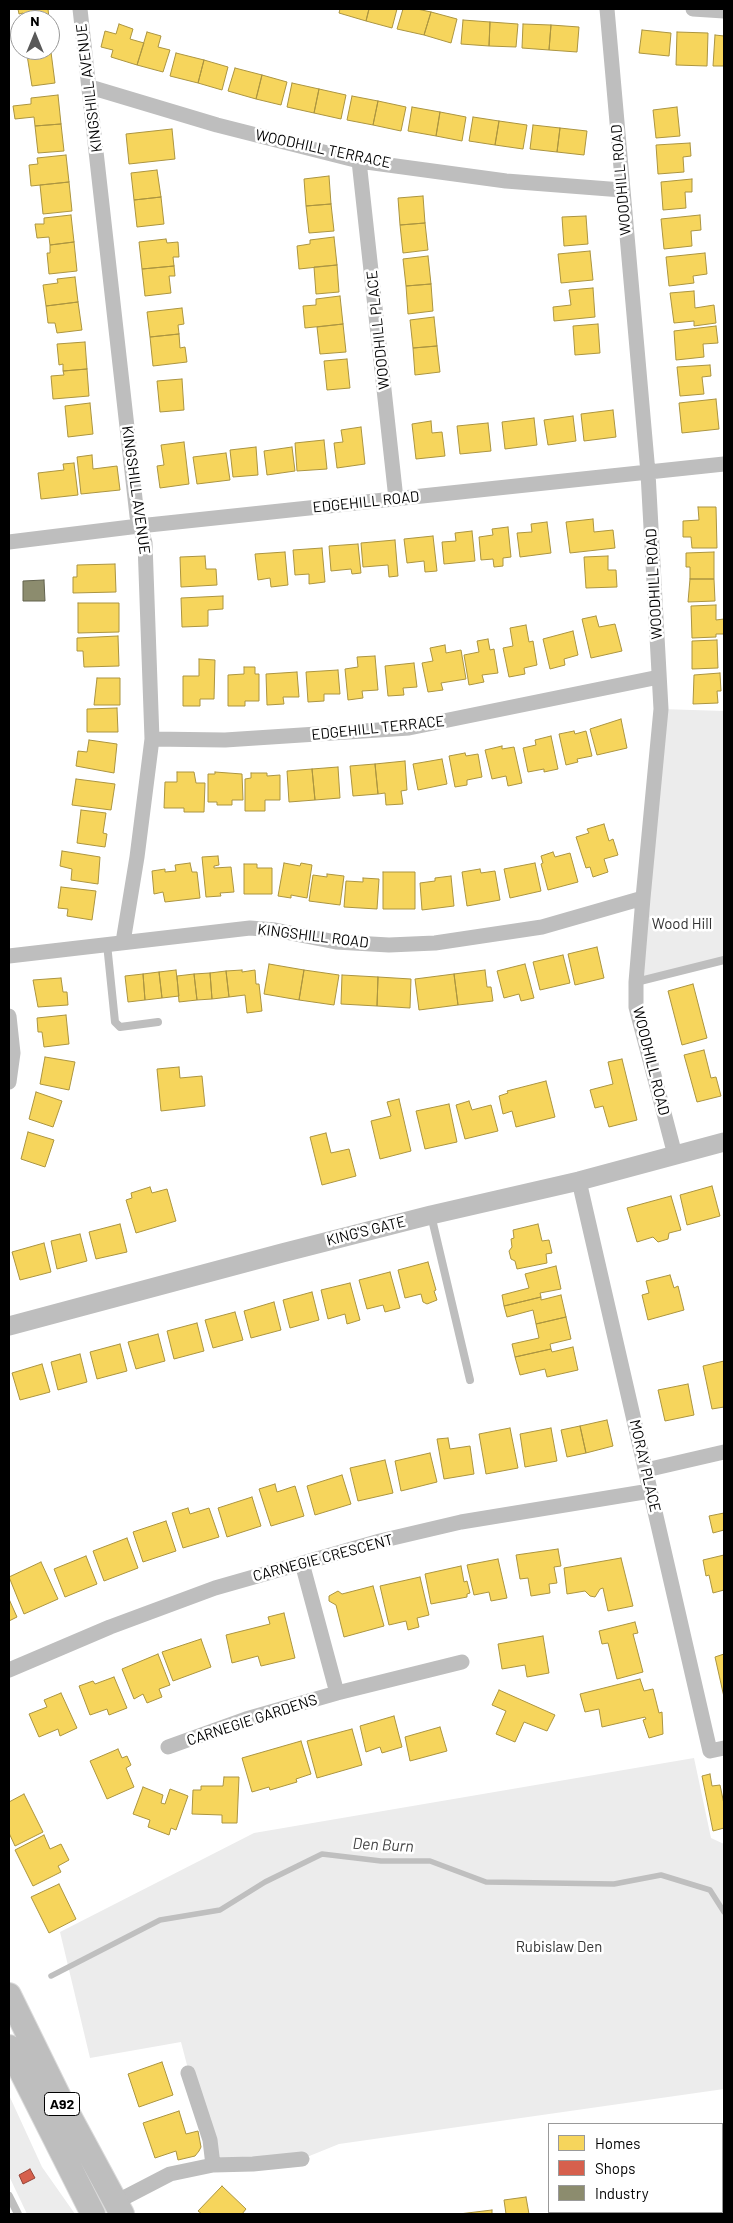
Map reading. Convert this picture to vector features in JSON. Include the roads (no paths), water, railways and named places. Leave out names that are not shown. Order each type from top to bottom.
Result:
[{"type":"main road","name":"A92","points":[[9,1995],[60,2099],[121,2210]]},
{"type":"main road","name":"A92","points":[[9,2047],[93,2214]]},
{"type":"street","name":"KINGSHILL AVENUE","points":[[80,9],[139,526],[145,543],[152,739],[137,857],[123,942]]},
{"type":"street","name":"WOODHILL ROAD","points":[[607,9],[648,473],[661,709],[643,898],[636,982],[636,1007],[675,1155]]},
{"type":"street","points":[[693,9],[724,11]]},
{"type":"street","name":"WOODHILL TERRACE","points":[[90,87],[217,125],[359,160],[506,181],[622,190]]},
{"type":"street","name":"WOODHILL PLACE","points":[[359,160],[396,499]]},
{"type":"street","name":"EDGEHILL ROAD","points":[[9,542],[139,526],[724,464]]},
{"type":"street","name":"EDGEHILL TERRACE","points":[[152,739],[225,740],[409,728],[659,677]]},
{"type":"street","name":"KINGSHILL ROAD","points":[[9,956],[250,928],[275,930],[336,942],[390,945],[435,943],[542,927],[643,898]]},
{"type":"street","points":[[9,1016],[13,1052],[9,1082]]},
{"type":"street","name":"KING'S GATE","points":[[9,1326],[431,1215],[579,1181],[724,1142]]},
{"type":"street","name":"MORAY PLACE","points":[[579,1181],[650,1491],[717,1749]]},
{"type":"street","points":[[646,1470],[724,1452]]},
{"type":"street","name":"CARNEGIE CRESCENT","points":[[9,1670],[110,1627],[215,1588],[302,1563],[461,1522],[650,1491]]},
{"type":"street","name":"CARNEGIE GARDENS","points":[[302,1563],[336,1693]]},
{"type":"street","name":"CARNEGIE GARDENS","points":[[168,1747],[246,1719],[336,1693],[462,1662]]},
{"type":"street","points":[[188,2073],[210,2140],[213,2165]]},
{"type":"street","points":[[121,2210],[170,2174],[213,2165],[253,2164],[302,2159]]},
{"type":"lane","points":[[107,944],[115,1022],[120,1027],[158,1022]]},
{"type":"lane","points":[[636,982],[724,960]]},
{"type":"lane","points":[[431,1215],[470,1380]]},
{"type":"lane","points":[[9,2196],[18,2214]]},
{"type":"waterway","name":"Den Burn","points":[[51,1976],[160,1920],[220,1910],[265,1882],[322,1854],[381,1861],[430,1861],[486,1882],[614,1884],[661,1875],[710,1890],[724,1912]]},
{"type":"park label","name":"Wood Hill","points":[[682,924]]},
{"type":"park label","name":"Rubislaw Den","points":[[559,1947]]}]
